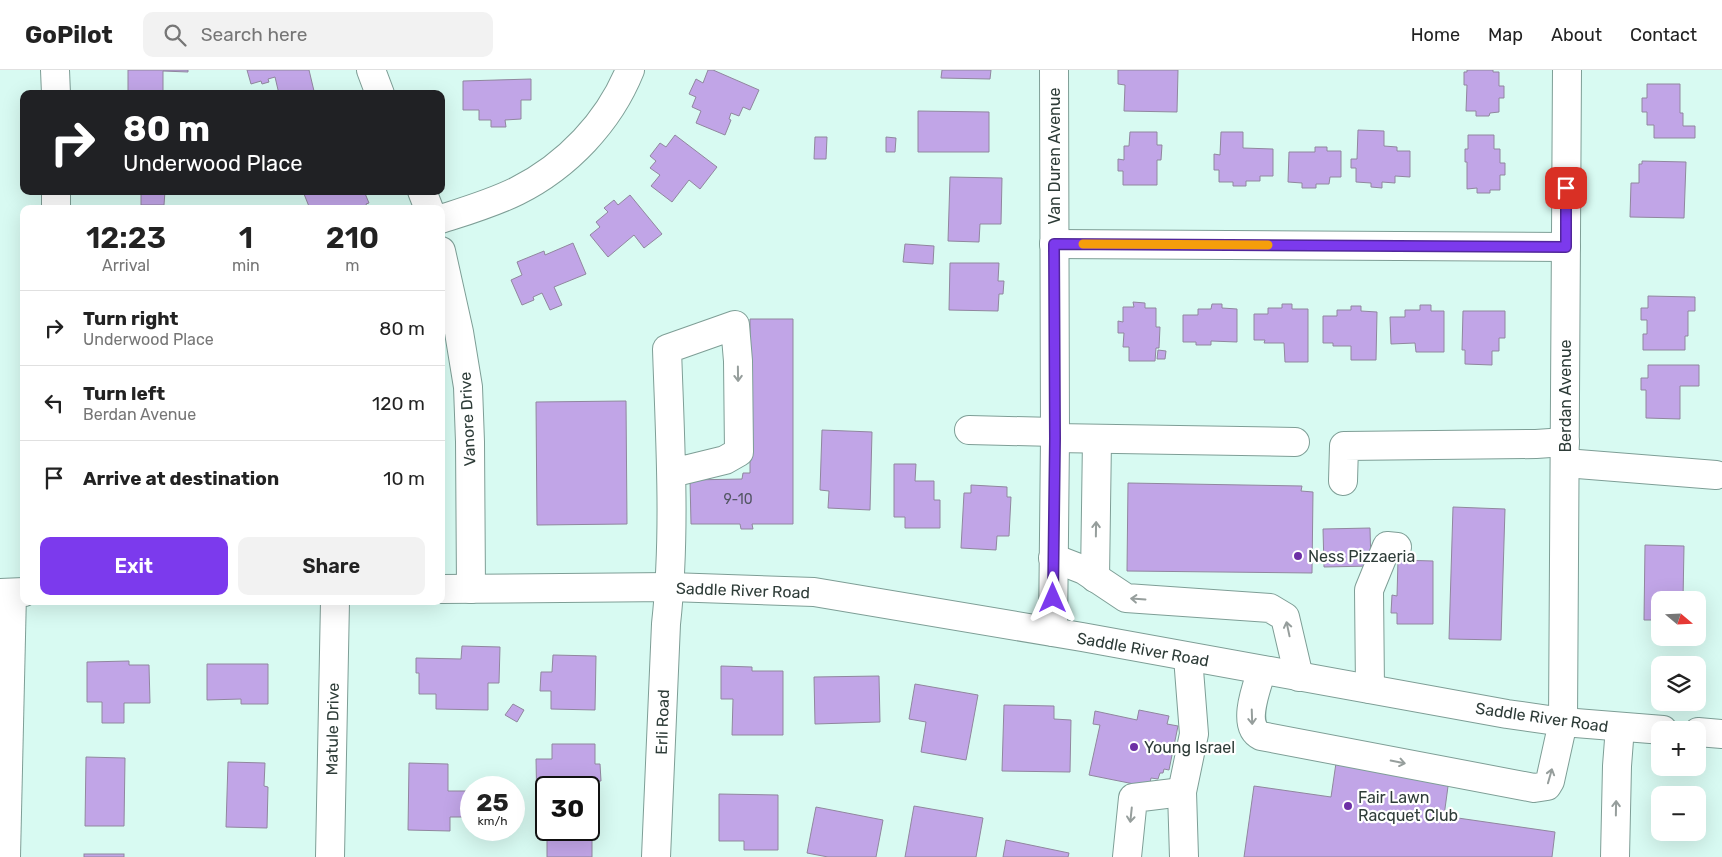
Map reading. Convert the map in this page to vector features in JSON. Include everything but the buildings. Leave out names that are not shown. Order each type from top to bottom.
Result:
[{"type":"street","points":[[56,70],[56,90]]},
{"type":"street","points":[[370,70],[378,90]]},
{"type":"street","points":[[445,218],[516,192],[552,170],[581,144],[604,116],[625,82],[630,70]]},
{"type":"street","name":"Van Duren Avenue","points":[[1053,632],[1055,435],[1054,70]]},
{"type":"street","name":"Berdan Avenue","points":[[1262,670],[1252,702],[1253,728],[1255,733],[1261,736],[1534,788],[1547,786],[1550,781],[1564,722],[1567,70]]},
{"type":"street","points":[[1054,244],[1566,247]]},
{"type":"street","name":"Vanore Drive","points":[[445,268],[459,332],[468,387],[471,589]]},
{"type":"street","name":"Erli Road","points":[[656,857],[666,624],[670,587],[672,474],[667,349],[735,326],[738,361],[739,452],[724,460],[672,474]]},
{"type":"street","points":[[969,430],[1097,439],[1295,442]]},
{"type":"street","points":[[1095,578],[1097,439]]},
{"type":"street","points":[[1343,481],[1344,446],[1536,444],[1565,452],[1716,474]]},
{"type":"street","points":[[1370,690],[1369,590],[1386,546],[1397,547]]},
{"type":"street","points":[[1053,558],[1084,570],[1126,598],[1270,608],[1285,617],[1299,677]]},
{"type":"street","name":"Saddle River Road","points":[[445,589],[670,587],[814,592],[1053,632],[1507,714],[1564,722],[1651,729]]},
{"type":"street","points":[[6,857],[12,593]]},
{"type":"street","name":"Matule Drive","points":[[330,857],[335,605]]},
{"type":"street","points":[[1184,857],[1182,792],[1194,734],[1188,657]]},
{"type":"street","points":[[1615,857],[1620,727]]},
{"type":"street","points":[[1706,733],[1722,734]]},
{"type":"street","points":[[1127,857],[1133,798],[1182,792]]},
{"type":"slow traffic","points":[[1083,244],[1268,245]]},
{"type":"place","name":"Ness Pizzaeria","points":[[1298,556]]},
{"type":"place","name":"Young Israel","points":[[1134,747]]},
{"type":"place","name":"Fair Lawn Racquet Club","points":[[1348,806]]},
{"type":"route","points":[[1053,598],[1055,438],[1054,244],[1566,247],[1566,188]]}]
